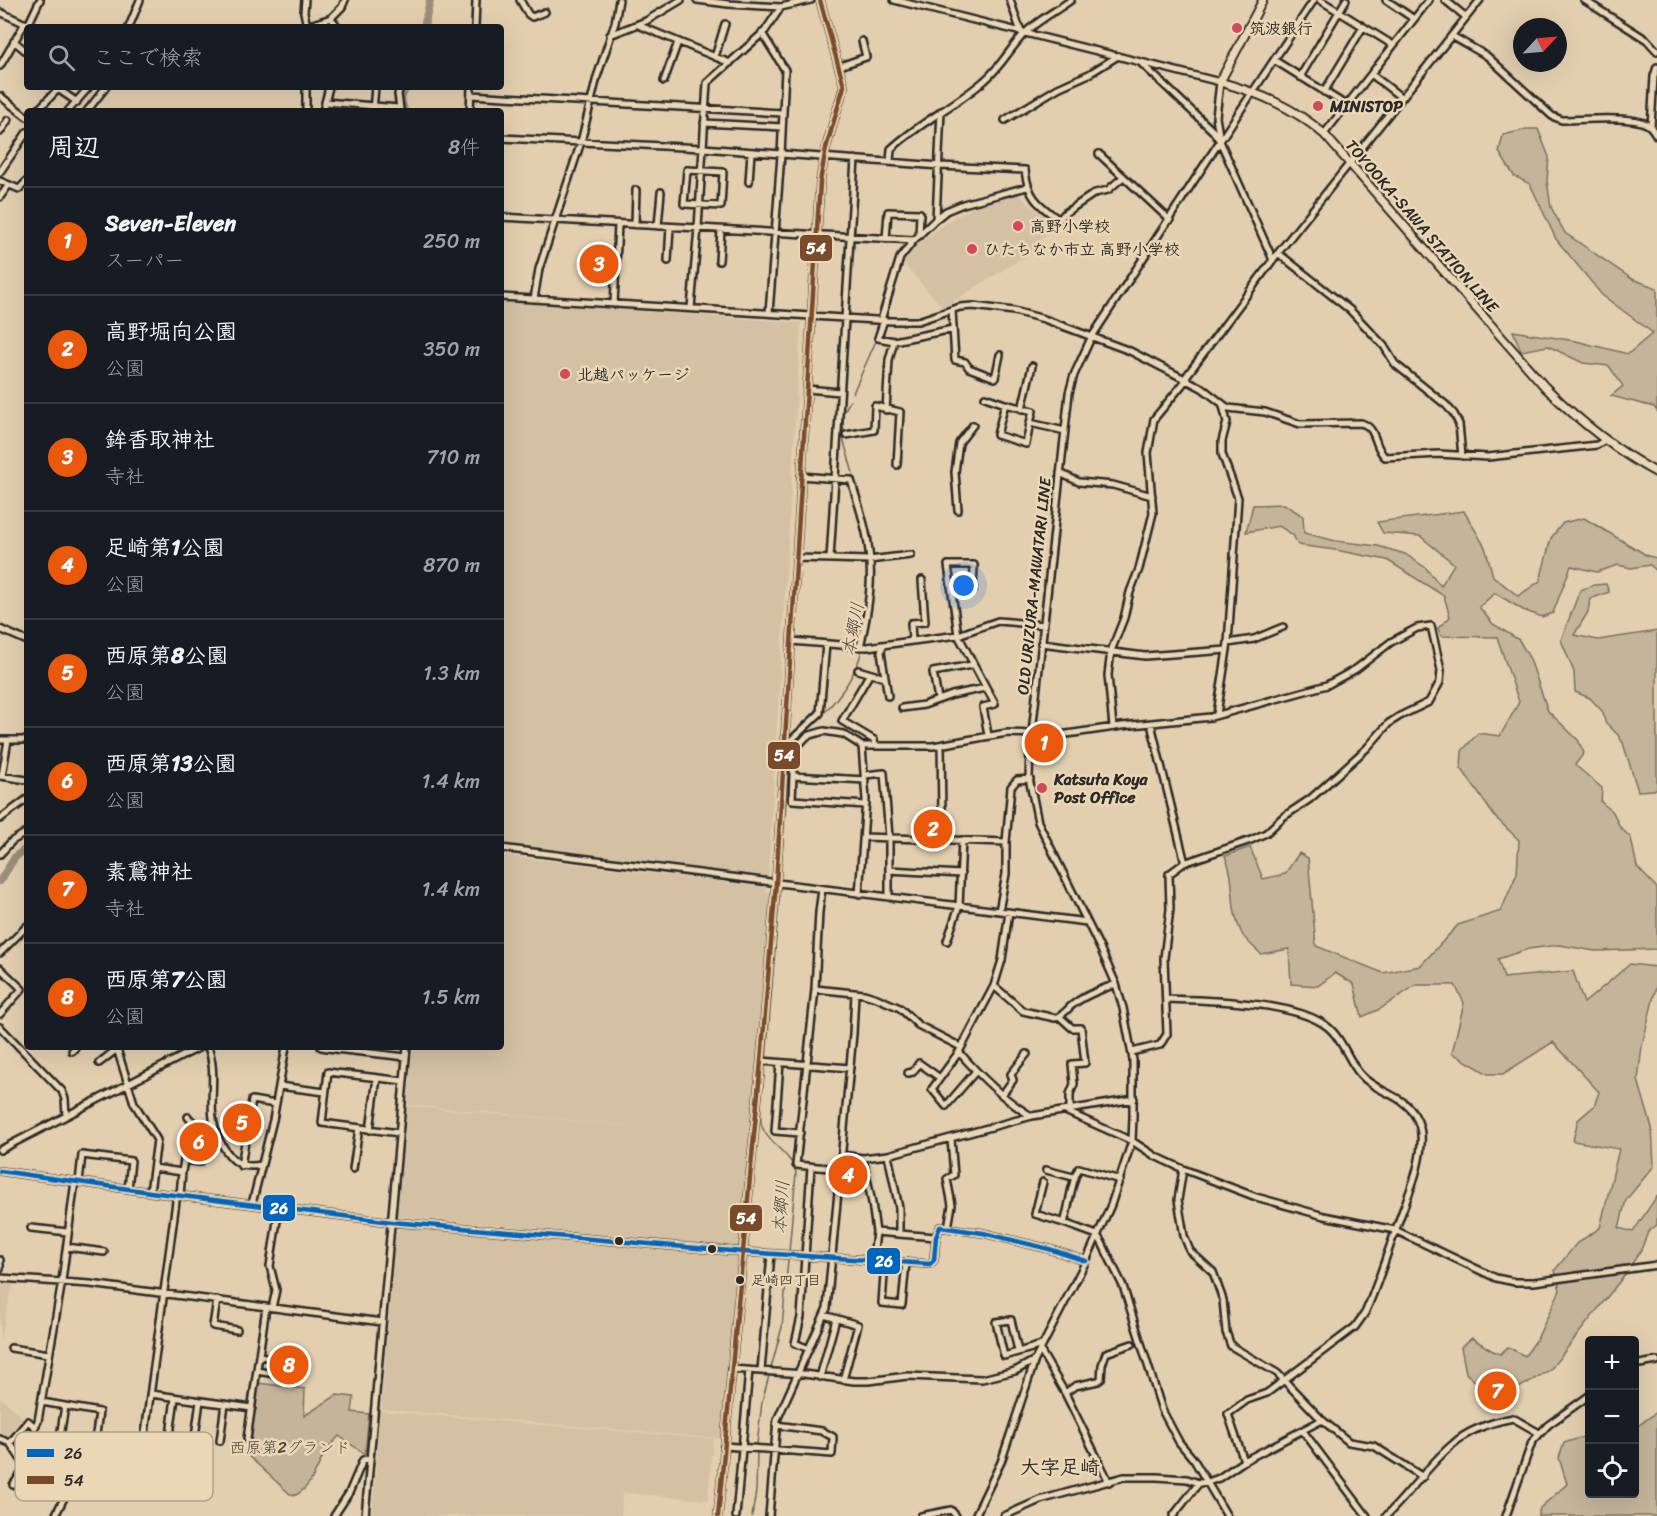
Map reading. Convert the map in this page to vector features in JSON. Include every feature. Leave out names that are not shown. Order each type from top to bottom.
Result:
[{"type":"main road","points":[[1220,82],[1263,0]]},
{"type":"main road","name":"TOYOOKA-SAWA STATION LINE","points":[[1220,82],[1254,92],[1288,108],[1324,134],[1566,408],[1605,440],[1657,473]]},
{"type":"street","points":[[28,24],[40,0]]},
{"type":"street","points":[[130,24],[140,0]]},
{"type":"street","points":[[305,0],[306,24]]},
{"type":"street","points":[[314,24],[331,18],[342,7],[345,0]]},
{"type":"street","points":[[475,24],[476,0]]},
{"type":"street","points":[[520,0],[532,17],[546,12]]},
{"type":"street","points":[[534,299],[539,269],[581,142],[615,23],[619,0]]},
{"type":"street","points":[[610,35],[638,25],[681,0]]},
{"type":"street","points":[[697,0],[781,7],[811,0]]},
{"type":"street","points":[[718,1516],[762,1061],[776,883],[820,182],[844,86],[820,0]]},
{"type":"street","points":[[894,0],[1220,82],[1216,117],[1220,141]]},
{"type":"street","points":[[1010,0],[1023,33]]},
{"type":"street","points":[[890,162],[891,149],[904,137],[986,79],[1003,63],[1023,33],[1071,0]]},
{"type":"street","name":"OLD URIZURA-MAWATARI LINE","points":[[975,1516],[1009,1441],[1035,1360],[1086,1262],[1120,1180],[1132,1141],[1134,1099],[1132,1052],[1124,1008],[1116,984],[1038,822],[1030,779],[1041,643],[1069,393],[1074,375],[1091,338],[1314,0]]},
{"type":"street","points":[[1320,0],[1393,45]]},
{"type":"street","points":[[1300,77],[1346,0]]},
{"type":"street","points":[[1324,134],[1429,0]]},
{"type":"street","points":[[1445,0],[1466,17]]},
{"type":"street","points":[[1113,727],[1108,675],[1111,651],[1139,569],[1153,513],[1148,453],[1154,419],[1278,253],[1480,0]]},
{"type":"street","points":[[1584,0],[1647,40],[1657,51]]},
{"type":"street","points":[[1388,1],[1414,19]]},
{"type":"street","points":[[691,308],[707,83],[762,33],[781,7]]},
{"type":"street","points":[[0,12],[26,24]]},
{"type":"street","points":[[331,18],[336,24]]},
{"type":"street","points":[[715,57],[725,24]]},
{"type":"street","points":[[638,25],[730,63]]},
{"type":"street","points":[[1324,92],[1363,27]]},
{"type":"street","points":[[0,66],[14,41],[24,30]]},
{"type":"street","points":[[762,33],[785,70],[769,313]]},
{"type":"street","points":[[1452,36],[1487,57],[1552,116],[1562,120],[1630,120],[1646,123],[1657,136]]},
{"type":"street","points":[[840,66],[866,57],[862,40]]},
{"type":"street","points":[[14,41],[24,49]]},
{"type":"street","points":[[664,81],[678,42]]},
{"type":"street","points":[[1005,120],[1118,56]]},
{"type":"street","points":[[1274,60],[1346,105]]},
{"type":"street","points":[[1141,62],[1213,131],[1220,141],[1273,260]]},
{"type":"street","points":[[1651,127],[1654,76],[1657,67]]},
{"type":"street","points":[[1371,74],[1402,98]]},
{"type":"street","points":[[40,108],[57,90]]},
{"type":"street","points":[[59,90],[77,102]]},
{"type":"street","points":[[71,108],[87,90]]},
{"type":"street","points":[[89,108],[104,90]]},
{"type":"street","points":[[306,90],[306,108]]},
{"type":"street","points":[[324,108],[328,90]]},
{"type":"street","points":[[325,102],[373,108],[375,90]]},
{"type":"street","points":[[399,90],[400,108]]},
{"type":"street","points":[[470,108],[471,90]]},
{"type":"street","points":[[471,95],[782,113]]},
{"type":"street","points":[[0,96],[24,115]]},
{"type":"street","points":[[936,219],[941,111]]},
{"type":"street","points":[[0,132],[8,120]]},
{"type":"street","points":[[704,123],[782,127]]},
{"type":"street","points":[[0,172],[24,136]]},
{"type":"street","points":[[504,138],[703,148],[940,166],[1025,170],[1027,187],[1032,197],[1059,220],[1065,213],[1095,193],[1108,190],[1122,178]]},
{"type":"street","points":[[748,182],[751,152]]},
{"type":"street","points":[[1099,154],[1122,178],[1170,220]]},
{"type":"street","points":[[830,560],[855,159]]},
{"type":"street","points":[[687,170],[702,171],[723,172],[721,206],[684,204],[687,170]]},
{"type":"street","points":[[0,181],[19,189],[24,184]]},
{"type":"street","points":[[0,197],[8,186]]},
{"type":"street","points":[[953,328],[894,341],[878,338],[900,258],[916,238],[946,211],[963,204],[1027,187]]},
{"type":"street","points":[[635,225],[636,190]]},
{"type":"street","points":[[658,226],[661,192]]},
{"type":"street","points":[[886,239],[888,212],[920,213],[916,238]]},
{"type":"street","points":[[504,217],[886,239],[916,238]]},
{"type":"street","points":[[614,304],[618,225]]},
{"type":"street","points":[[668,261],[670,227]]},
{"type":"street","points":[[719,261],[721,230]]},
{"type":"street","points":[[1278,253],[1350,310],[1384,346],[1395,364],[1446,405],[1459,424],[1462,456]]},
{"type":"street","points":[[504,297],[918,321],[973,306],[1014,311],[1044,319],[1130,351],[1186,378],[1228,408],[1265,412],[1296,424],[1361,423],[1367,425],[1385,457],[1439,454],[1488,457],[1597,445],[1605,440]]},
{"type":"street","points":[[952,310],[955,360],[965,362],[969,368],[995,378],[1000,355]]},
{"type":"street","points":[[886,410],[889,360],[894,341]]},
{"type":"street","points":[[1022,409],[1032,366]]},
{"type":"street","points":[[807,389],[840,392]]},
{"type":"street","points":[[985,397],[1033,411],[1026,444],[997,435],[1005,404]]},
{"type":"street","points":[[1217,714],[1228,647],[1238,498],[1222,454],[1222,441],[1227,422],[1223,404]]},
{"type":"street","points":[[846,435],[874,430],[875,406],[900,412],[897,465]]},
{"type":"street","points":[[1030,423],[1065,431]]},
{"type":"street","points":[[958,510],[955,472],[959,443],[973,425]]},
{"type":"street","points":[[1060,473],[1080,482],[1113,485],[1152,496]]},
{"type":"street","points":[[801,476],[851,480],[872,560],[869,610],[860,647]]},
{"type":"street","points":[[797,558],[872,560],[911,555]]},
{"type":"street","points":[[952,591],[973,591],[974,565],[948,565],[958,635],[972,665],[995,704],[983,707],[988,735]]},
{"type":"street","points":[[912,641],[910,623],[925,622],[922,580]]},
{"type":"street","points":[[791,641],[867,647],[958,635],[998,621],[1044,625]]},
{"type":"street","points":[[866,805],[792,800],[796,746],[807,736],[824,731],[843,734],[862,746],[941,745],[988,735],[1032,733],[1060,735],[1211,717],[1328,685],[1366,662],[1391,642],[1417,628],[1431,626],[1441,670],[1440,682],[1429,702],[1389,723],[1367,748],[1335,778],[1310,799],[1283,817],[1266,833],[1184,863],[1169,874],[1170,909],[1164,958],[1167,1034],[1163,1043],[1132,1052]]},
{"type":"street","points":[[1041,643],[1145,656],[1228,647],[1283,627]]},
{"type":"street","points":[[0,629],[24,640]]},
{"type":"street","points":[[784,747],[820,713],[826,644]]},
{"type":"street","points":[[883,645],[881,652],[888,696]]},
{"type":"street","points":[[938,699],[933,672],[972,665]]},
{"type":"street","points":[[858,670],[885,678]]},
{"type":"street","points":[[869,675],[842,721],[874,740],[875,745]]},
{"type":"street","points":[[902,708],[924,705],[938,699],[986,688]]},
{"type":"street","points":[[1151,724],[1184,863]]},
{"type":"street","points":[[0,740],[24,740]]},
{"type":"street","points":[[8,740],[1,776],[24,780]]},
{"type":"street","points":[[790,741],[796,746]]},
{"type":"street","points":[[941,745],[942,813]]},
{"type":"street","points":[[859,894],[866,805],[862,746]]},
{"type":"street","points":[[793,776],[865,777],[884,773],[889,837],[889,897]]},
{"type":"street","points":[[999,911],[1006,874],[1006,842],[1011,787],[1017,780],[1030,779]]},
{"type":"street","points":[[0,817],[24,802]]},
{"type":"street","points":[[1,851],[24,834]]},
{"type":"street","points":[[864,837],[1006,842]]},
{"type":"street","points":[[947,941],[959,906],[962,840]]},
{"type":"street","points":[[504,849],[1087,922]]},
{"type":"street","points":[[889,870],[961,874]]},
{"type":"street","points":[[822,889],[815,989],[796,1165],[840,1169]]},
{"type":"street","points":[[976,1071],[946,1106],[932,1089],[960,1049],[994,986],[1002,960],[1009,912]]},
{"type":"street","points":[[0,953],[24,929]]},
{"type":"street","points":[[0,968],[22,989],[0,1013]]},
{"type":"street","points":[[994,986],[1023,1011],[1046,1018],[1060,1017],[1074,1004],[1098,990],[1116,984]]},
{"type":"street","points":[[815,989],[877,998],[900,1008],[918,1024],[960,1049],[976,1071],[1015,1107],[1032,1116]]},
{"type":"street","points":[[769,1516],[776,1425],[824,1315],[829,1294],[855,994]]},
{"type":"street","points":[[1167,999],[1221,1000],[1266,1005],[1312,1017],[1325,1024],[1333,1031],[1366,1080],[1407,1105],[1418,1122],[1422,1143],[1411,1188],[1373,1296],[1355,1327],[1267,1393],[1247,1400],[1228,1414],[1244,1461]]},
{"type":"street","points":[[1060,1017],[1072,1028],[1080,1028],[1085,1063],[1072,1064],[1074,1084],[1067,1110]]},
{"type":"street","points":[[0,1027],[62,1091],[66,1116]]},
{"type":"street","points":[[99,1063],[115,1050]]},
{"type":"street","points":[[119,1050],[134,1103],[157,1140],[150,1192]]},
{"type":"street","points":[[0,1150],[194,1050]]},
{"type":"street","points":[[209,1050],[212,1066],[211,1116],[215,1130],[233,1161],[245,1167],[261,1165]]},
{"type":"street","points":[[252,1204],[285,1050]]},
{"type":"street","points":[[349,1050],[406,1058]]},
{"type":"street","points":[[365,1516],[406,1050]]},
{"type":"street","points":[[1002,1095],[1013,1080],[1011,1074],[1027,1054]]},
{"type":"street","points":[[762,1061],[850,1068]]},
{"type":"street","points":[[780,1063],[775,1131],[800,1133]]},
{"type":"street","points":[[908,1073],[913,1072],[919,1064],[940,1078]]},
{"type":"street","points":[[399,1134],[322,1123],[328,1072],[404,1081]]},
{"type":"street","points":[[370,1130],[377,1078]]},
{"type":"street","points":[[279,1086],[326,1092]]},
{"type":"street","points":[[842,1155],[863,1158],[888,1155],[1032,1116],[1134,1099]]},
{"type":"street","points":[[241,1166],[252,1100],[275,1104]]},
{"type":"street","points":[[1067,1110],[1132,1141],[1155,1156],[1183,1169],[1257,1197],[1324,1216],[1395,1230],[1496,1278],[1515,1282],[1567,1278],[1657,1265]]},
{"type":"street","points":[[188,1116],[205,1135]]},
{"type":"street","points":[[353,1169],[359,1128]]},
{"type":"street","points":[[205,1135],[215,1130]]},
{"type":"street","points":[[145,1432],[163,1293],[184,1160],[200,1162],[205,1135]]},
{"type":"street","points":[[948,1228],[952,1205],[947,1179],[954,1175],[951,1139]]},
{"type":"street","points":[[19,1432],[28,1421],[35,1427],[42,1402],[82,1155],[131,1161],[128,1189]]},
{"type":"street","points":[[888,1155],[899,1208],[899,1234]]},
{"type":"street","points":[[863,1158],[876,1232],[873,1260]]},
{"type":"street","points":[[809,1349],[795,1343],[801,1317],[811,1167]]},
{"type":"street","points":[[154,1168],[182,1172]]},
{"type":"street","points":[[1064,1223],[1074,1177],[1079,1168],[1120,1180]]},
{"type":"street","points":[[1183,1169],[1178,1200],[1184,1236],[1190,1251],[1213,1272],[1223,1300],[1228,1341],[1235,1349],[1267,1365],[1322,1420],[1349,1442],[1374,1446],[1423,1477]]},
{"type":"street","points":[[1046,1170],[1074,1177]]},
{"type":"street","points":[[0,1171],[392,1222],[832,1259],[930,1264],[934,1260],[938,1228],[948,1228],[983,1233],[1079,1258],[1086,1262]]},
{"type":"street","points":[[1043,1182],[1035,1214],[1097,1235],[1124,1286],[1161,1410],[1179,1442],[1208,1482],[1227,1516]]},
{"type":"street","points":[[247,1439],[259,1356],[269,1307],[276,1290],[270,1266],[279,1208]]},
{"type":"street","points":[[31,1228],[68,1232]]},
{"type":"street","points":[[876,1232],[936,1237]]},
{"type":"street","points":[[67,1247],[104,1252]]},
{"type":"street","points":[[763,1371],[771,1254]]},
{"type":"street","points":[[0,1260],[0,1269]]},
{"type":"street","points":[[885,1261],[882,1304],[902,1305],[906,1262]]},
{"type":"street","points":[[0,1278],[62,1281],[382,1322]]},
{"type":"street","points":[[217,1300],[213,1326],[237,1330]]},
{"type":"street","points":[[824,1315],[858,1325],[843,1380]]},
{"type":"street","points":[[820,1377],[836,1319]]},
{"type":"street","points":[[1018,1351],[1011,1320],[996,1322],[1004,1356],[1041,1347],[1109,1482]]},
{"type":"street","points":[[1065,1393],[1075,1386],[1094,1383],[1101,1378],[1106,1353],[1132,1344]]},
{"type":"street","points":[[11,1348],[49,1354]]},
{"type":"street","points":[[259,1356],[299,1362]]},
{"type":"street","points":[[257,1371],[280,1375],[282,1359]]},
{"type":"street","points":[[731,1369],[843,1380],[869,1381],[907,1376],[982,1379],[1015,1371],[1035,1360]]},
{"type":"street","points":[[1639,1364],[1657,1361]]},
{"type":"street","points":[[736,1516],[749,1370]]},
{"type":"street","points":[[151,1394],[252,1408]]},
{"type":"street","points":[[171,1432],[176,1398]]},
{"type":"street","points":[[1506,1516],[1527,1452],[1539,1433],[1585,1399]]},
{"type":"street","points":[[196,1432],[200,1401]]},
{"type":"street","points":[[42,1402],[99,1412],[96,1432]]},
{"type":"street","points":[[220,1441],[225,1404]]},
{"type":"street","points":[[61,1432],[65,1406]]},
{"type":"street","points":[[1386,1516],[1454,1442],[1473,1431],[1501,1420],[1513,1418],[1539,1433]]},
{"type":"street","points":[[1004,1516],[1040,1500],[1134,1476],[1187,1479],[1199,1484],[1208,1482],[1322,1420]]},
{"type":"street","points":[[724,1446],[832,1454],[833,1437],[822,1431],[776,1425]]},
{"type":"street","points":[[1303,1431],[1367,1516]]},
{"type":"street","points":[[10,1443],[15,1437]]},
{"type":"street","points":[[0,1439],[10,1443],[15,1450]]},
{"type":"street","points":[[334,1516],[349,1493],[363,1460],[370,1458]]},
{"type":"street","points":[[1173,1516],[1199,1484]]},
{"type":"street","points":[[55,1516],[63,1501]]},
{"type":"street","points":[[921,1516],[951,1510],[956,1516]]},
{"type":"shaded area","name":"ひたちなか市立 高野小学校","points":[[1015,192],[1053,224],[1030,253],[943,308],[902,262],[915,246],[954,217]]},
{"type":"shaded area","points":[[504,300],[801,323],[768,877],[504,843]]},
{"type":"shaded area","points":[[504,855],[764,887],[770,895],[740,1247],[397,1216],[407,1106],[699,1132],[408,1105],[413,1050],[504,1050]]},
{"type":"shaded area","points":[[401,1228],[735,1257],[739,1262],[722,1439],[381,1409],[396,1232]]},
{"type":"shaded area","points":[[0,1282],[13,1284],[0,1340]]},
{"type":"shaded area","points":[[0,1397],[25,1419],[6,1440],[0,1438]]},
{"type":"shaded area","points":[[380,1411],[713,1439],[708,1500],[623,1493],[621,1516],[372,1516]]},
{"type":"green space","points":[[1538,129],[1549,157],[1547,181],[1551,207],[1565,233],[1632,279],[1657,288],[1657,411],[1654,407],[1611,396],[1623,386],[1609,366],[1583,363],[1548,346],[1521,351],[1513,331],[1576,341],[1628,354],[1653,333],[1602,295],[1556,239],[1530,184],[1514,176],[1499,152],[1503,135]]},
{"type":"green space","points":[[1284,504],[1303,516],[1304,533],[1336,541],[1378,546],[1405,554],[1426,568],[1441,586],[1454,564],[1420,536],[1383,533],[1377,522],[1464,511],[1485,547],[1493,576],[1518,596],[1540,581],[1551,538],[1563,523],[1584,518],[1648,556],[1657,558],[1657,571],[1650,565],[1631,568],[1618,565],[1597,572],[1571,566],[1553,613],[1542,617],[1523,610],[1495,593],[1479,607],[1493,624],[1519,640],[1530,659],[1548,711],[1578,740],[1584,753],[1575,765],[1602,788],[1601,802],[1613,812],[1620,827],[1631,838],[1637,867],[1657,888],[1657,949],[1595,951],[1559,945],[1528,949],[1498,959],[1504,978],[1573,971],[1584,1003],[1630,964],[1657,967],[1657,983],[1642,1046],[1638,1080],[1652,1128],[1654,1166],[1626,1200],[1619,1228],[1633,1232],[1657,1196],[1657,1225],[1648,1232],[1641,1250],[1623,1277],[1550,1370],[1496,1401],[1466,1373],[1461,1347],[1472,1338],[1500,1354],[1508,1347],[1525,1356],[1537,1339],[1560,1290],[1555,1270],[1577,1243],[1600,1228],[1619,1149],[1573,1141],[1578,1120],[1594,1106],[1599,1092],[1553,1042],[1503,1074],[1488,1074],[1452,1053],[1464,1003],[1455,985],[1416,985],[1380,1009],[1362,1017],[1354,984],[1335,973],[1318,986],[1291,984],[1289,949],[1261,954],[1242,934],[1235,914],[1231,875],[1225,856],[1250,847],[1263,879],[1285,874],[1299,853],[1308,858],[1316,946],[1383,973],[1420,966],[1458,925],[1501,911],[1517,873],[1519,840],[1495,817],[1461,768],[1462,751],[1478,733],[1500,736],[1519,702],[1497,637],[1441,636],[1438,628],[1450,617],[1444,596],[1387,560],[1298,545],[1293,535],[1279,526],[1246,532],[1253,505]]},
{"type":"green space","points":[[1606,584],[1609,592],[1590,599],[1588,612],[1574,635],[1598,640],[1657,631],[1657,788],[1654,790],[1638,791],[1623,743],[1618,735],[1605,722],[1603,712],[1590,698],[1575,692],[1574,672],[1561,640],[1580,590]]},
{"type":"green space","name":"西原第2グランド","points":[[258,1383],[305,1389],[304,1416],[337,1395],[354,1397],[352,1412],[369,1414],[365,1454],[339,1436],[326,1451],[307,1486],[296,1495],[290,1494],[244,1452],[251,1441]]},
{"type":"green space","points":[[1657,1412],[1657,1516],[1538,1516],[1540,1508],[1567,1484],[1559,1458],[1564,1443],[1585,1436],[1585,1498],[1639,1498],[1639,1425]]},
{"type":"waterway","points":[[425,24],[430,0]]},
{"type":"waterway","points":[[403,108],[401,98],[405,90]]},
{"type":"waterway","name":"本郷川","points":[[853,393],[875,343]]},
{"type":"waterway","name":"本郷川","points":[[850,401],[843,413],[844,442],[872,539],[872,553]]},
{"type":"waterway","name":"本郷川","points":[[863,645],[871,600]]},
{"type":"waterway","name":"本郷川","points":[[821,716],[846,685],[856,668],[862,650]]},
{"type":"waterway","name":"本郷川","points":[[780,879],[790,751],[796,740]]},
{"type":"waterway","points":[[0,881],[15,857],[24,850]]},
{"type":"waterway","name":"本郷川","points":[[766,1060],[780,887]]},
{"type":"waterway","name":"本郷川","points":[[765,1065],[761,1109],[763,1129],[789,1159],[796,1173],[789,1252]]},
{"type":"waterway","name":"本郷川","points":[[757,1444],[762,1402],[782,1327],[788,1260]]},
{"type":"waterway","name":"本郷川","points":[[752,1516],[756,1491],[757,1452]]},
{"type":"transit line","name":"54","points":[[718,1516],[776,883],[820,182],[826,148],[844,86],[820,0]]},
{"type":"transit line","name":"26","points":[[0,1171],[392,1222],[743,1252],[930,1264],[934,1260],[936,1237],[940,1227],[983,1233],[1049,1249],[1086,1261]]},
{"type":"place","name":"筑波銀行","points":[[1237,28]]},
{"type":"place","name":"MINISTOP","points":[[1318,106]]},
{"type":"place","name":"高野小学校","points":[[1018,226]]},
{"type":"place","name":"ひたちなか市立 高野小学校","points":[[972,249]]},
{"type":"place","name":"鉾香取神社","points":[[599,264]]},
{"type":"place","name":"北越パッケージ","points":[[565,374]]},
{"type":"place","name":"Seven-Eleven","points":[[1044,743]]},
{"type":"place","name":"Katsuta Koya Post Office","points":[[1042,788]]},
{"type":"place","name":"高野堀向公園","points":[[933,829]]},
{"type":"place","name":"西原第8公園","points":[[242,1123]]},
{"type":"place","name":"西原第13公園","points":[[199,1142]]},
{"type":"place","name":"足崎第1公園","points":[[848,1175]]},
{"type":"place","name":"足崎四丁目","points":[[740,1280]]},
{"type":"place","name":"西原第7公園","points":[[289,1365]]},
{"type":"place","name":"素鵞神社","points":[[1497,1391]]},
{"type":"district","name":"大字足崎","points":[[1060,1467]]}]
